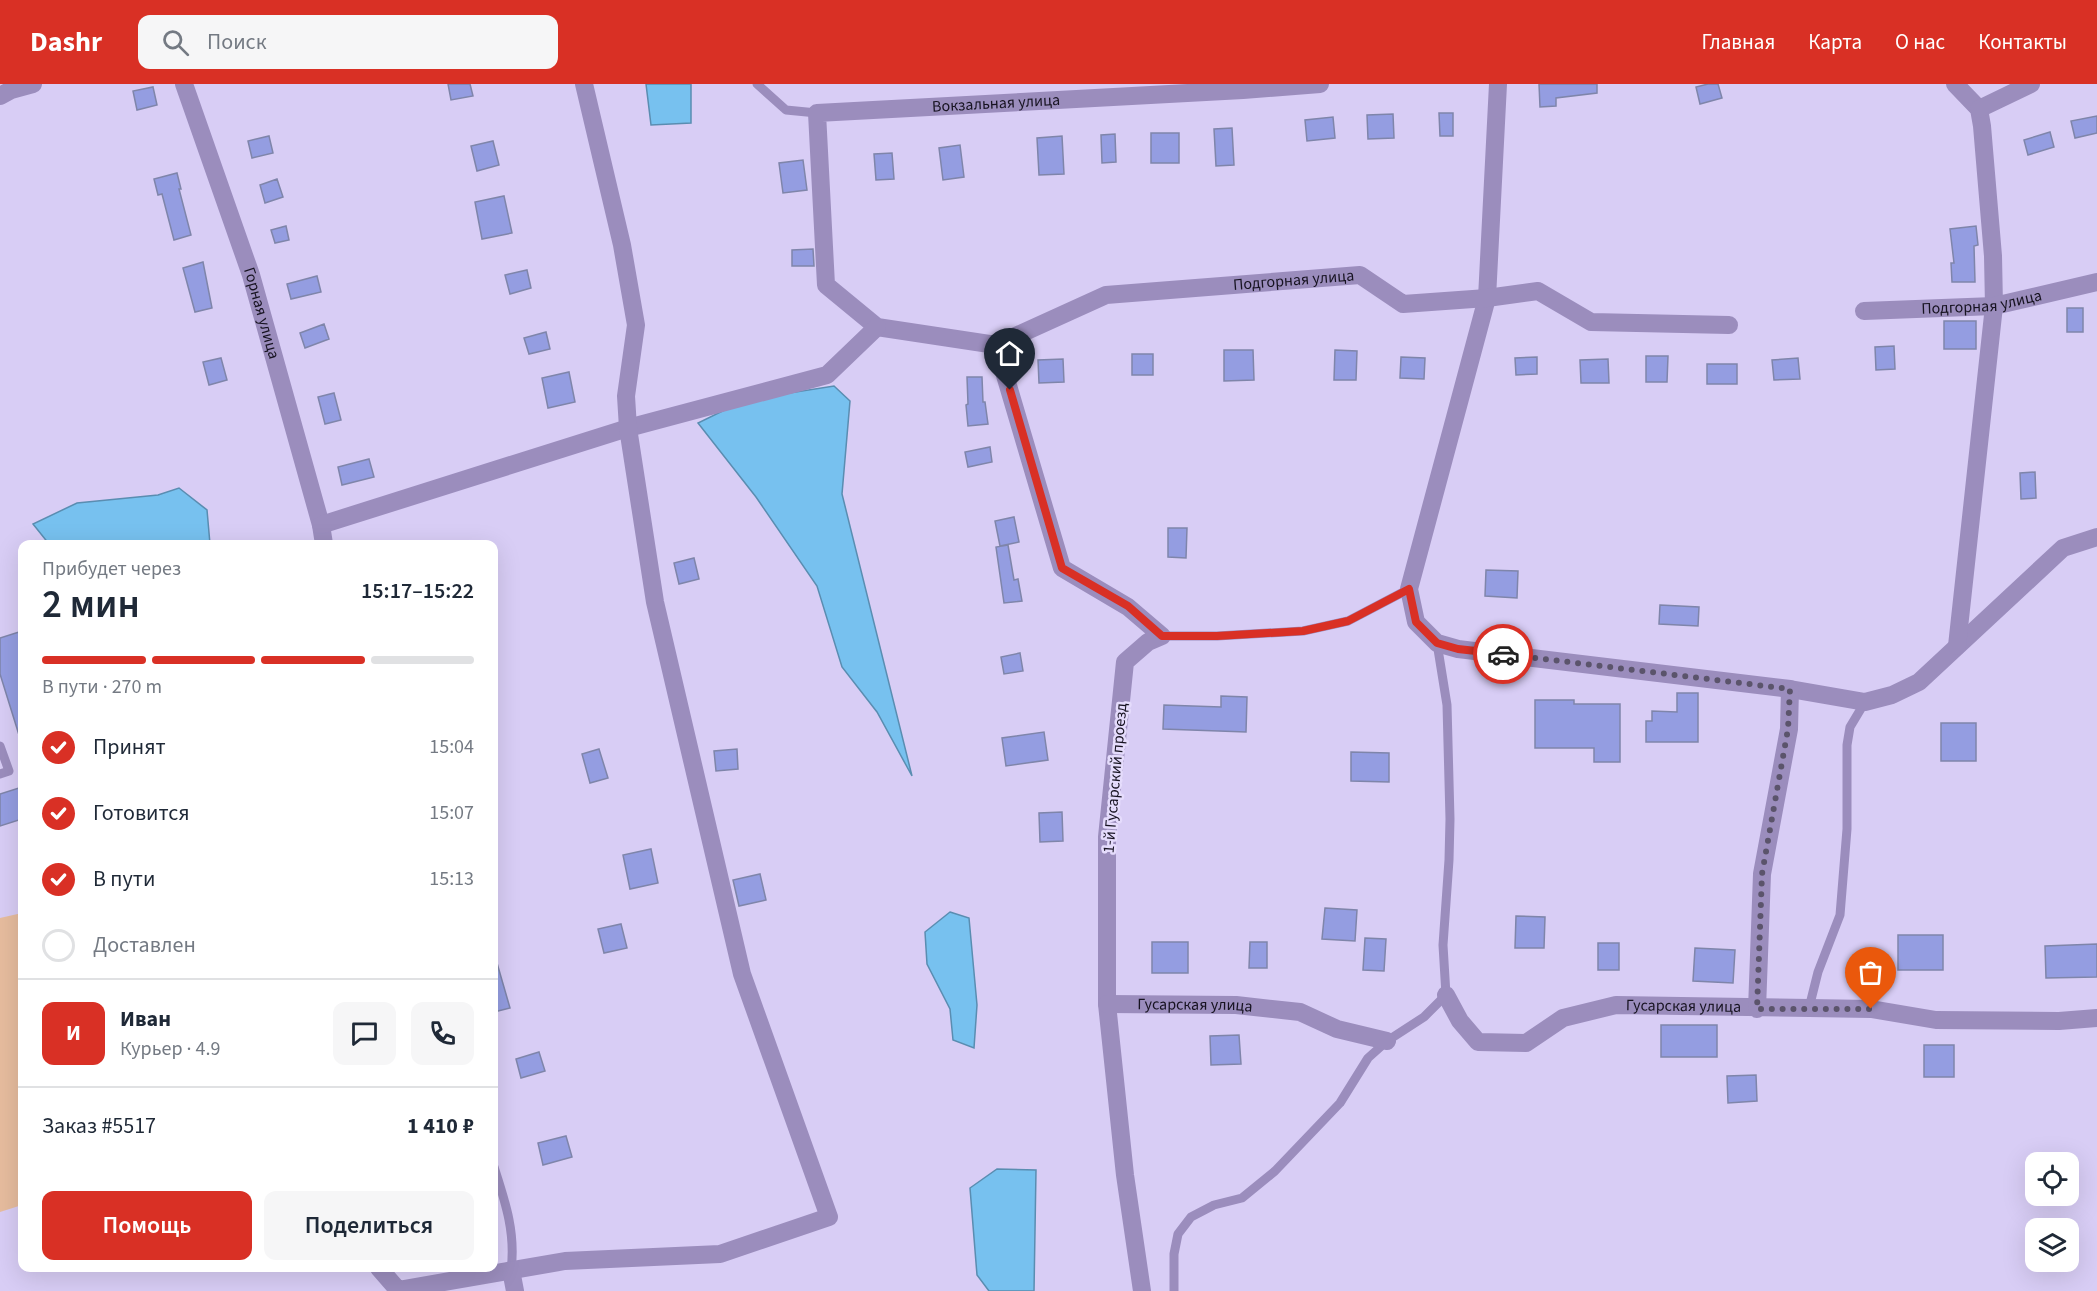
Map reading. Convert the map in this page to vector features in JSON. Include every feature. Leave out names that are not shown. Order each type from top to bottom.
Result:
[{"type":"street","points":[[0,96],[33,84]]},
{"type":"street","name":"Горная улица","points":[[184,84],[251,275],[323,540]]},
{"type":"street","points":[[382,1272],[398,1290],[565,1261],[720,1254],[830,1217],[742,974],[654,603],[628,428],[626,396],[636,325],[622,245],[584,84]]},
{"type":"street","name":"Вокзальная улица","points":[[817,113],[1320,84]]},
{"type":"street","points":[[1498,84],[1487,298],[1409,589],[1416,622],[1437,643],[1458,649],[1790,689],[1865,702],[1892,695],[1919,682],[2063,548],[2097,537]]},
{"type":"street","points":[[1956,84],[1978,109],[1993,256],[1994,306],[1957,646]]},
{"type":"street","points":[[1978,109],[2031,84]]},
{"type":"street","points":[[817,113],[826,285],[876,327],[996,345],[1062,568],[1128,606],[1162,636]]},
{"type":"street","name":"Подгорная улица","points":[[996,345],[1106,295],[1360,275],[1403,304],[1487,298],[1538,291],[1591,322],[1729,325]]},
{"type":"street","name":"Подгорная улица","points":[[1864,311],[1994,306],[2097,282]]},
{"type":"street","points":[[321,525],[628,428],[827,375],[876,327]]},
{"type":"street","name":"1-й Гусарский проезд","points":[[1142,1291],[1125,1175],[1107,1004],[1107,837],[1125,662],[1148,642],[1162,636]]},
{"type":"street","points":[[1757,1009],[1762,874],[1788,729],[1790,689]]},
{"type":"street","name":"Гусарская улица","points":[[1446,995],[1460,1021],[1478,1042],[1526,1043],[1563,1018],[1616,1005],[1871,1009],[1936,1020],[2059,1021],[2097,1018]]},
{"type":"street","name":"Гусарская улица","points":[[1107,1004],[1236,1005],[1300,1012],[1337,1029],[1388,1041]]},
{"type":"street","points":[[511,1270],[515,1291]]},
{"type":"lane","points":[[757,84],[786,110],[817,113]]},
{"type":"lane","points":[[1162,636],[1217,636],[1303,631],[1348,621],[1409,589]]},
{"type":"lane","points":[[1174,1291],[1174,1254],[1178,1234],[1191,1217],[1214,1205],[1242,1198],[1275,1172],[1340,1103],[1368,1058],[1388,1041],[1424,1017],[1446,995],[1443,945],[1450,819],[1447,705],[1437,643]]},
{"type":"lane","points":[[1809,1008],[1818,972],[1840,915],[1847,829],[1847,744],[1850,727],[1865,702]]},
{"type":"lane","points":[[0,746],[9,771],[0,774]]},
{"type":"lane","points":[[498,1179],[510,1216],[513,1253],[511,1270]]},
{"type":"shaded area","points":[[18,914],[18,1206],[0,1212],[0,918]]},
{"type":"water","points":[[646,84],[691,84],[691,123],[651,125]]},
{"type":"water","points":[[834,386],[850,401],[842,494],[912,776],[877,712],[842,667],[817,586],[756,497],[698,423],[745,400]]},
{"type":"water","points":[[179,488],[207,510],[210,540],[46,540],[33,524],[77,503],[158,495]]},
{"type":"water","points":[[950,912],[969,918],[977,1005],[974,1048],[953,1040],[950,1009],[927,964],[925,932]]},
{"type":"water","points":[[997,1169],[1036,1170],[1034,1291],[989,1291],[977,1275],[970,1188]]},
{"type":"building","points":[[448,84],[470,84],[473,96],[451,100]]},
{"type":"building","points":[[1539,84],[1597,84],[1597,93],[1556,98],[1556,106],[1540,107]]},
{"type":"building","points":[[1718,84],[1722,98],[1700,104],[1696,87]]},
{"type":"building","points":[[153,87],[157,105],[137,110],[133,91]]},
{"type":"building","points":[[1439,113],[1453,113],[1453,136],[1440,136]]},
{"type":"building","points":[[1393,114],[1394,138],[1368,139],[1367,115]]},
{"type":"building","points":[[2097,116],[2097,133],[2075,138],[2071,121]]},
{"type":"building","points":[[1333,117],[1335,138],[1307,141],[1305,120]]},
{"type":"building","points":[[1232,128],[1234,165],[1216,166],[1214,129]]},
{"type":"building","points":[[2050,132],[2054,147],[2028,155],[2024,140]]},
{"type":"building","points":[[1151,133],[1179,133],[1179,163],[1151,163]]},
{"type":"building","points":[[1115,134],[1116,162],[1102,163],[1101,135]]},
{"type":"building","points":[[269,136],[273,153],[252,158],[248,141]]},
{"type":"building","points":[[1062,136],[1064,174],[1039,175],[1037,138]]},
{"type":"building","points":[[493,141],[499,165],[477,171],[471,146]]},
{"type":"building","points":[[960,145],[964,177],[943,180],[939,148]]},
{"type":"building","points":[[892,153],[894,179],[876,180],[874,154]]},
{"type":"building","points":[[803,160],[807,190],[783,193],[779,163]]},
{"type":"building","points":[[177,173],[191,235],[174,240],[162,194],[158,195],[154,179]]},
{"type":"building","points":[[277,179],[283,197],[265,203],[260,185]]},
{"type":"building","points":[[504,196],[512,233],[482,239],[475,202]]},
{"type":"building","points":[[286,226],[289,240],[275,243],[271,230]]},
{"type":"building","points":[[1976,226],[1978,245],[1974,246],[1975,282],[1952,282],[1951,263],[1954,263],[1950,229]]},
{"type":"building","points":[[813,249],[814,266],[792,266],[792,250]]},
{"type":"building","points":[[203,262],[212,308],[195,312],[183,268]]},
{"type":"building","points":[[527,270],[531,288],[510,294],[505,275]]},
{"type":"building","points":[[317,276],[321,292],[291,299],[287,284]]},
{"type":"building","points":[[2067,308],[2083,308],[2083,332],[2067,332]]},
{"type":"building","points":[[1944,321],[1976,321],[1976,349],[1944,349]]},
{"type":"building","points":[[324,324],[329,339],[305,348],[300,333]]},
{"type":"building","points":[[546,332],[550,349],[529,354],[524,338]]},
{"type":"building","points":[[1894,346],[1895,369],[1876,370],[1875,347]]},
{"type":"building","points":[[1224,350],[1253,350],[1254,380],[1224,381]]},
{"type":"building","points":[[1335,350],[1357,351],[1356,380],[1334,380]]},
{"type":"building","points":[[1132,354],[1153,354],[1153,375],[1132,375]]},
{"type":"building","points":[[1646,356],[1668,356],[1667,382],[1646,382]]},
{"type":"building","points":[[1401,357],[1425,358],[1424,379],[1400,378]]},
{"type":"building","points":[[1537,357],[1537,374],[1516,375],[1515,358]]},
{"type":"building","points":[[221,358],[227,380],[209,385],[203,362]]},
{"type":"building","points":[[1798,358],[1800,379],[1774,380],[1772,360]]},
{"type":"building","points":[[1063,359],[1064,382],[1039,383],[1038,360]]},
{"type":"building","points":[[1608,359],[1609,383],[1581,383],[1580,360]]},
{"type":"building","points":[[1707,364],[1737,364],[1737,384],[1707,384]]},
{"type":"building","points":[[569,372],[575,402],[548,408],[542,378]]},
{"type":"building","points":[[967,377],[982,377],[983,402],[985,402],[988,424],[968,426]]},
{"type":"building","points":[[334,393],[341,420],[325,424],[318,397]]},
{"type":"building","points":[[990,447],[992,462],[968,467],[965,452]]},
{"type":"building","points":[[369,459],[374,477],[342,485],[338,467]]},
{"type":"building","points":[[2035,472],[2036,498],[2021,499],[2020,473]]},
{"type":"building","points":[[1014,517],[1019,542],[1000,546],[995,521]]},
{"type":"building","points":[[1168,528],[1187,528],[1186,558],[1168,557]]},
{"type":"building","points":[[1008,545],[1014,580],[1018,579],[1022,601],[1004,603],[996,547]]},
{"type":"building","points":[[694,558],[699,579],[679,584],[674,563]]},
{"type":"building","points":[[1486,570],[1518,571],[1517,598],[1485,596]]},
{"type":"building","points":[[1660,605],[1699,607],[1698,626],[1659,624]]},
{"type":"building","points":[[18,632],[18,732],[0,674],[0,638]]},
{"type":"building","points":[[1020,653],[1023,671],[1004,674],[1001,657]]},
{"type":"building","points":[[1677,693],[1698,693],[1698,742],[1646,742],[1646,721],[1652,721],[1652,711],[1677,712]]},
{"type":"building","points":[[1221,696],[1247,697],[1246,732],[1163,729],[1164,705],[1221,707]]},
{"type":"building","points":[[1535,700],[1574,700],[1574,704],[1620,704],[1620,762],[1594,762],[1594,748],[1535,748]]},
{"type":"building","points":[[1941,723],[1976,723],[1976,761],[1941,761]]},
{"type":"building","points":[[1044,732],[1048,760],[1006,766],[1002,738]]},
{"type":"building","points":[[599,749],[608,778],[590,783],[582,754]]},
{"type":"building","points":[[737,749],[738,769],[716,771],[714,751]]},
{"type":"building","points":[[1351,752],[1389,753],[1389,782],[1351,781]]},
{"type":"building","points":[[18,788],[18,820],[0,826],[0,794]]},
{"type":"building","points":[[1062,812],[1063,841],[1040,842],[1039,813]]},
{"type":"building","points":[[651,849],[658,883],[630,889],[623,855]]},
{"type":"building","points":[[760,874],[766,900],[739,906],[733,880]]},
{"type":"building","points":[[1325,908],[1357,910],[1355,941],[1322,939]]},
{"type":"building","points":[[1516,916],[1545,917],[1544,948],[1515,948]]},
{"type":"building","points":[[621,924],[627,948],[604,953],[598,929]]},
{"type":"building","points":[[1898,935],[1943,935],[1943,970],[1898,970]]},
{"type":"building","points":[[1365,938],[1386,939],[1384,971],[1363,970]]},
{"type":"building","points":[[1152,942],[1188,942],[1188,973],[1152,973]]},
{"type":"building","points":[[1250,942],[1267,942],[1267,968],[1249,968]]},
{"type":"building","points":[[1598,943],[1619,943],[1619,970],[1598,970]]},
{"type":"building","points":[[2097,944],[2097,977],[2046,978],[2045,946]]},
{"type":"building","points":[[1695,948],[1735,950],[1733,983],[1693,981]]},
{"type":"building","points":[[498,966],[510,1008],[498,1011]]},
{"type":"building","points":[[1661,1025],[1717,1025],[1717,1057],[1661,1057]]},
{"type":"building","points":[[1239,1035],[1241,1064],[1211,1065],[1210,1036]]},
{"type":"building","points":[[1924,1045],[1954,1045],[1954,1077],[1924,1077]]},
{"type":"building","points":[[539,1052],[545,1071],[521,1078],[516,1059]]},
{"type":"building","points":[[1756,1075],[1757,1101],[1728,1103],[1727,1076]]},
{"type":"building","points":[[566,1136],[572,1157],[543,1165],[538,1143]]},
{"type":"way so far","points":[[1503,654],[1790,689],[1788,729],[1762,874],[1757,1009],[1871,1009]]},
{"type":"route","points":[[1010,390],[1062,568],[1128,606],[1162,636],[1217,636],[1303,631],[1348,621],[1409,589],[1416,622],[1437,643],[1458,649],[1503,654]]}]
